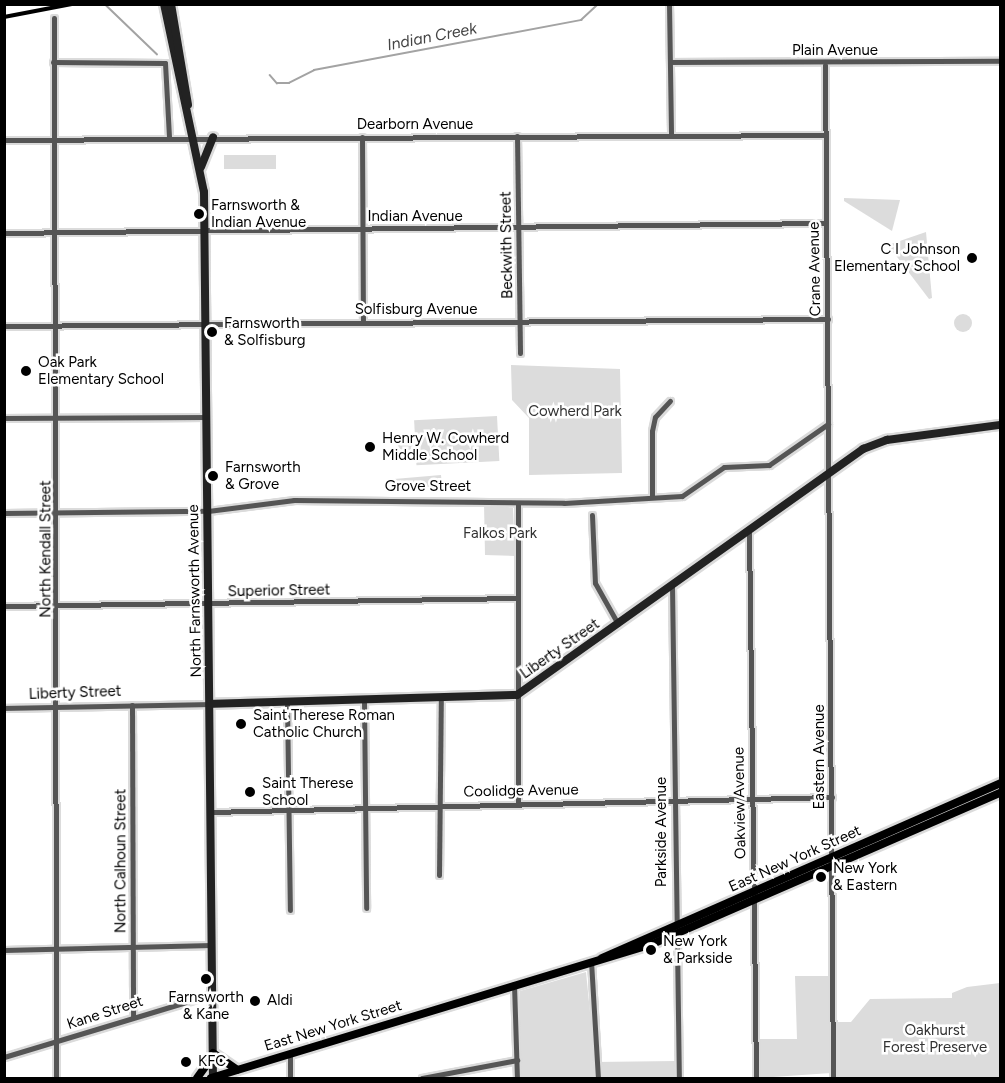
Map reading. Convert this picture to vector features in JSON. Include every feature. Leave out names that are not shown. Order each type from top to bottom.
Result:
[{"type":"main road","name":"North Farnsworth Avenue","points":[[164,4],[183,79]]},
{"type":"main road","name":"North Farnsworth Avenue","points":[[171,4],[201,167],[205,230],[213,1078]]},
{"type":"main road","points":[[201,167],[213,137]]},
{"type":"main road","name":"Liberty Street","points":[[210,704],[517,695],[830,472],[878,442],[1000,425]]},
{"type":"main road","name":"East New York Street","points":[[675,931],[753,892],[1000,783]]},
{"type":"main road","name":"East New York Street","points":[[213,1078],[602,958],[753,902],[1000,793]]},
{"type":"main road","points":[[197,1078],[213,1054],[237,1070]]},
{"type":"street","points":[[669,4],[671,135]]},
{"type":"street","name":"North Kendall Street","points":[[54,18],[58,513],[56,1078]]},
{"type":"street","name":"Plain Avenue","points":[[670,62],[825,65],[1000,61]]},
{"type":"street","points":[[53,62],[161,62],[168,75],[169,137]]},
{"type":"street","name":"Crane Avenue","points":[[825,65],[830,472]]},
{"type":"street","name":"Dearborn Avenue","points":[[4,140],[169,137],[825,135]]},
{"type":"street","name":"Beckwith Street","points":[[517,136],[520,353]]},
{"type":"street","points":[[362,137],[363,322]]},
{"type":"street","name":"Indian Avenue","points":[[4,233],[519,229],[826,223]]},
{"type":"street","name":"Solfisburg Avenue","points":[[4,326],[828,319]]},
{"type":"street","points":[[652,496],[652,431],[655,417],[670,401]]},
{"type":"street","points":[[4,418],[207,417]]},
{"type":"street","name":"Grove Street","points":[[4,513],[208,512],[294,500],[466,498],[518,503],[692,492],[724,467],[768,465],[828,424]]},
{"type":"street","name":"Eastern Avenue","points":[[830,472],[833,1078]]},
{"type":"street","points":[[518,503],[518,803]]},
{"type":"street","points":[[592,515],[595,583],[618,624]]},
{"type":"street","name":"Oakview Avenue","points":[[749,529],[756,1077]]},
{"type":"street","name":"Parkside Avenue","points":[[672,585],[675,931],[680,1078]]},
{"type":"street","name":"Superior Street","points":[[4,606],[518,598]]},
{"type":"street","points":[[439,875],[441,698]]},
{"type":"street","points":[[364,700],[366,908]]},
{"type":"street","points":[[286,702],[290,910]]},
{"type":"street","name":"Liberty Street","points":[[4,708],[210,704]]},
{"type":"street","name":"North Calhoun Street","points":[[132,705],[134,1016]]},
{"type":"street","name":"Coolidge Avenue","points":[[210,812],[832,797]]},
{"type":"street","points":[[4,950],[212,945]]},
{"type":"street","points":[[591,961],[598,1078]]},
{"type":"street","points":[[514,984],[517,1078]]},
{"type":"street","name":"Kane Street","points":[[4,1057],[213,994]]},
{"type":"street","points":[[290,1053],[290,1078]]},
{"type":"street","points":[[422,1078],[517,1060]]},
{"type":"green space","points":[[224,155],[276,155],[276,169],[224,169]]},
{"type":"green space","points":[[844,198],[900,200],[892,231],[844,201]]},
{"type":"green space","points":[[926,232],[932,298],[929,299],[888,245]]},
{"type":"green space","points":[[963,314],[969,317],[972,323],[969,329],[963,332],[957,329],[954,323],[957,317]]},
{"type":"green space","name":"Cowherd Park","points":[[511,365],[620,369],[622,473],[529,475],[529,418],[512,400]]},
{"type":"green space","points":[[497,416],[499,461],[416,465],[414,420]]},
{"type":"green space","points":[[406,433],[412,436],[415,442],[412,448],[406,451],[400,448],[397,442],[400,436]]},
{"type":"green space","points":[[441,475],[442,486],[392,490],[391,479]]},
{"type":"green space","name":"Falkos Park","points":[[484,503],[513,508],[515,556],[485,555]]},
{"type":"green space","points":[[586,972],[595,1062],[676,1061],[676,1078],[520,1078],[520,991]]},
{"type":"green space","points":[[795,976],[831,976],[831,1073],[758,1078],[757,1039],[797,1039]]},
{"type":"green space","name":"Oakhurst Forest Preserve","points":[[1000,983],[1000,1078],[838,1078],[838,1022],[851,1022],[870,999],[952,998],[952,993],[967,987]]},
{"type":"waterway","name":"Indian Creek","points":[[270,75],[277,83],[289,83],[314,70],[581,20],[598,4]]},
{"type":"waterway","points":[[106,5],[157,54]]},
{"type":"railway","points":[[4,17],[72,4]]},
{"type":"place","name":"Farnsworth & Indian Avenue","points":[[199,214]]},
{"type":"place","name":"C I Johnson Elementary School","points":[[972,258]]},
{"type":"place","name":"Farnsworth & Solfisburg","points":[[212,332]]},
{"type":"place","name":"Oak Park Elementary School","points":[[26,371]]},
{"type":"place","name":"Henry W. Cowherd Middle School","points":[[370,447]]},
{"type":"place","name":"Farnsworth & Grove","points":[[213,476]]},
{"type":"place","name":"Saint Therese Roman Catholic Church","points":[[241,724]]},
{"type":"place","name":"Saint Therese School","points":[[250,792]]},
{"type":"place","name":"New York & Eastern","points":[[821,877]]},
{"type":"place","name":"New York & Parkside","points":[[651,950]]},
{"type":"place","name":"Farnsworth & Kane","points":[[206,979]]},
{"type":"place","name":"Aldi","points":[[255,1001]]},
{"type":"place","name":"KFC","points":[[186,1062]]}]
